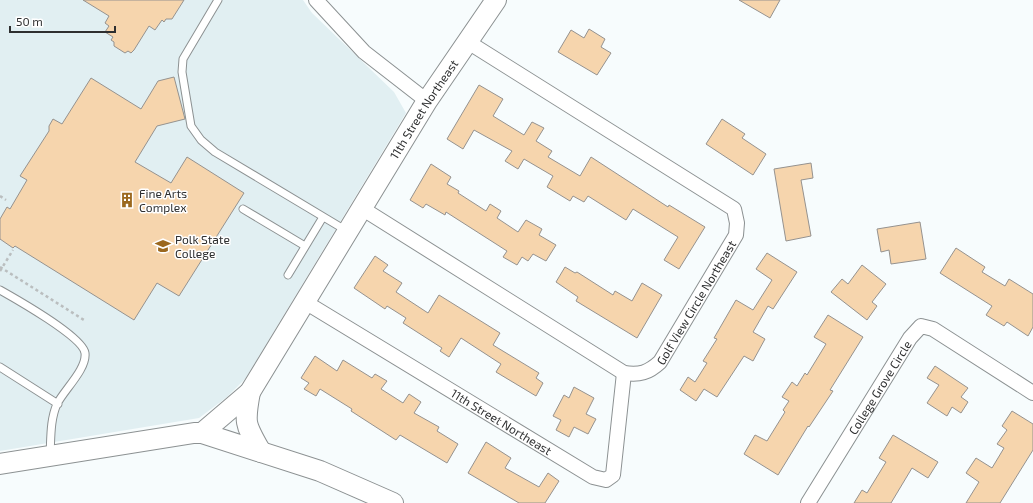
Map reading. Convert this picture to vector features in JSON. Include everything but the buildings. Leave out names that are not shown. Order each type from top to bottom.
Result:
[{"type":"street","points":[[316,0],[364,52],[428,101]]},
{"type":"street","name":"11th Street Northeast","points":[[202,433],[250,392],[428,101],[496,0]]},
{"type":"street","name":"Golf View Circle Northeast","points":[[468,42],[734,209],[737,223],[736,235],[660,362],[651,371],[639,375],[624,373]]},
{"type":"street","points":[[363,209],[624,373]]},
{"type":"street","name":"11th Street Northeast","points":[[305,302],[592,477],[606,480],[612,475],[624,373]]},
{"type":"street","name":"College Grove Circle","points":[[808,503],[910,338],[921,326],[933,329],[1033,393]]},
{"type":"street","points":[[250,392],[245,416],[248,429],[262,452]]},
{"type":"street","points":[[0,464],[194,433],[202,433],[296,462],[394,503]]},
{"type":"lane","points":[[218,0],[183,59],[182,72],[191,126],[201,140],[215,152],[348,232]]},
{"type":"lane","points":[[243,209],[306,246]]},
{"type":"lane","points":[[288,275],[323,217]]},
{"type":"lane","points":[[0,290],[79,342],[85,353],[83,365],[58,404],[52,422],[50,456]]},
{"type":"lane","points":[[0,367],[58,404]]},
{"type":"path","points":[[0,196],[6,200]]},
{"type":"path","points":[[13,250],[1,269],[84,320]]},
{"type":"shaded area","name":"Polk State College","points":[[0,0],[303,0],[312,13],[394,92],[406,113],[245,379],[227,397],[199,418],[0,451]]},
{"type":"place","name":"Fine Arts Complex","points":[[127,200]]},
{"type":"place","name":"Polk State College","points":[[163,246]]}]
